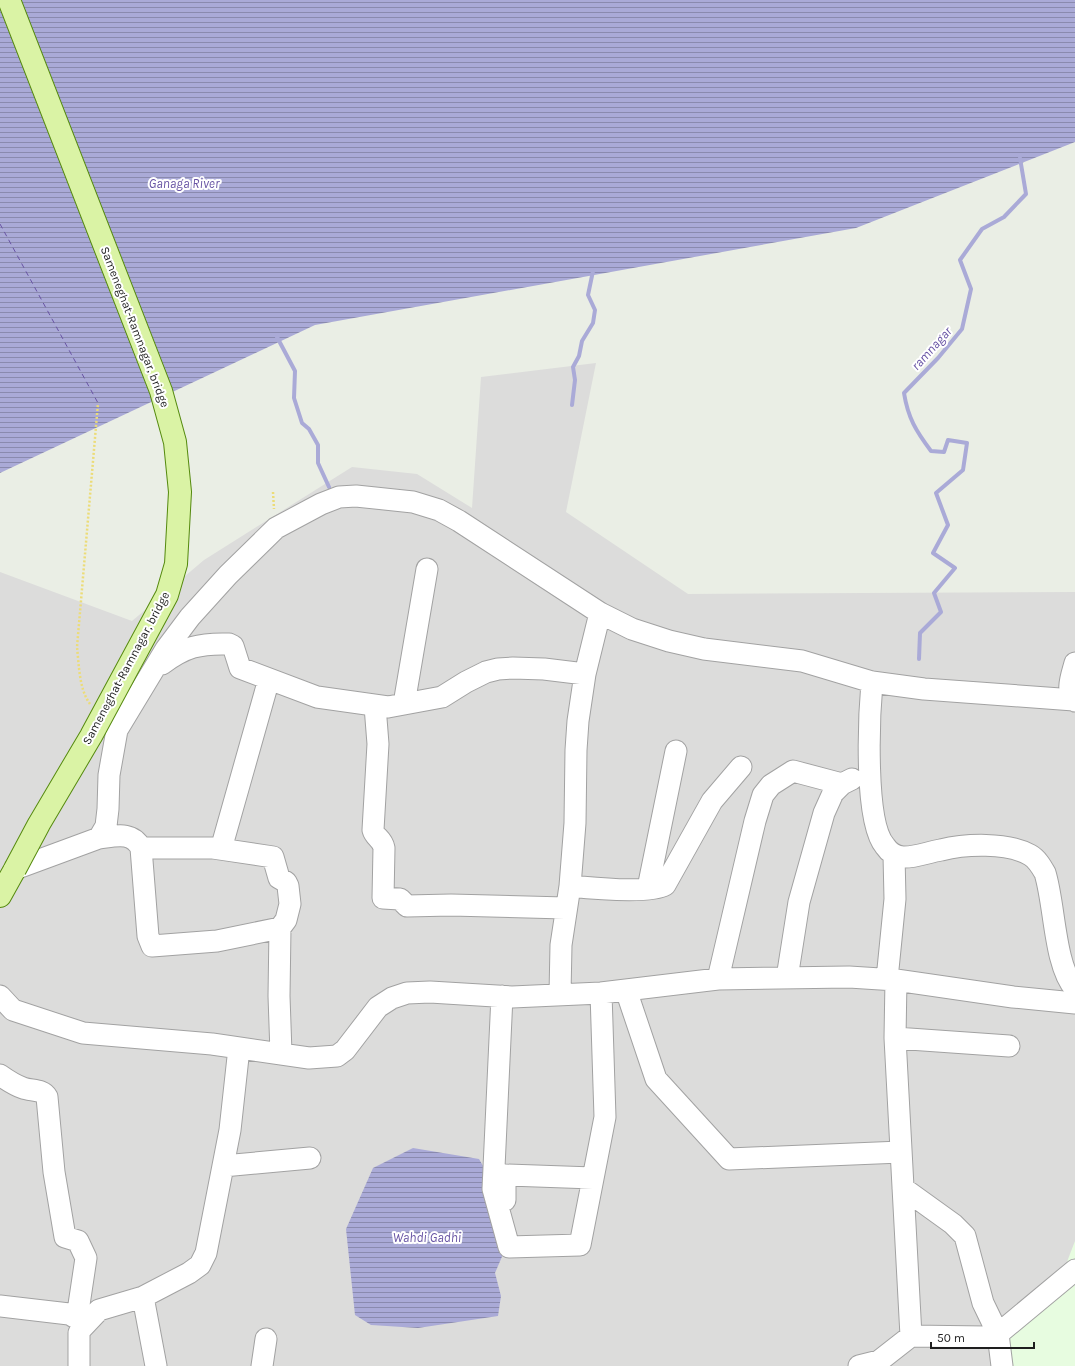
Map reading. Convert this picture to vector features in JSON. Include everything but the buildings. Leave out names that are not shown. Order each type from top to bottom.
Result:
[{"type":"main road","name":"Sameneghat-Ramnagar, bridge","points":[[0,896],[39,824],[91,736],[167,595],[176,564],[180,492],[175,442],[161,391],[9,0]]},
{"type":"street","points":[[99,838],[106,826],[109,775],[117,730],[152,671],[190,617],[228,575],[276,528],[321,504],[339,497],[356,496],[389,498],[413,502],[439,510],[459,521],[600,613],[632,629],[669,641],[704,649],[802,661],[872,682],[939,690],[1074,700],[1070,688],[1075,663]]},
{"type":"street","points":[[404,704],[427,569]]},
{"type":"street","points":[[560,994],[561,945],[565,908],[570,886],[575,823],[576,750],[585,674],[600,613]]},
{"type":"street","points":[[152,671],[179,652],[192,646],[229,644],[233,646],[240,668],[317,697],[358,702],[375,706],[394,707],[442,697],[486,672],[498,669],[536,669],[585,674]]},
{"type":"street","points":[[221,849],[269,679]]},
{"type":"street","points":[[872,682],[870,706],[874,823],[879,838],[884,846],[894,855],[915,856],[964,845],[997,846],[1019,850],[1031,855],[1040,864],[1045,873],[1049,886],[1061,957],[1069,981],[1075,989]]},
{"type":"street","points":[[375,706],[378,744],[373,830],[374,834],[383,841],[383,898],[400,899],[407,906],[451,905],[565,908]]},
{"type":"street","points":[[648,888],[676,751]]},
{"type":"street","points":[[570,886],[601,890],[661,887],[667,884],[712,801],[741,767]]},
{"type":"street","points":[[787,978],[799,902],[824,813],[833,793],[842,784],[871,770]]},
{"type":"street","points":[[718,979],[754,821],[763,795],[771,784],[792,771],[842,784]]},
{"type":"street","points":[[15,869],[99,838],[125,836],[132,837],[137,841],[141,848],[150,944],[157,946],[218,941],[280,928]]},
{"type":"street","points":[[141,848],[190,847],[221,849],[274,858],[279,878],[286,882],[288,886],[290,904],[286,920],[280,928],[279,996],[282,1054]]},
{"type":"street","points":[[894,855],[895,899],[892,980],[912,1336]]},
{"type":"street","points":[[1,1005],[83,1033],[239,1048],[309,1058],[337,1056],[345,1050],[378,1007],[392,998],[407,993],[430,992],[502,996],[601,993],[718,979],[849,977],[892,980],[1013,997],[1075,1003]]},
{"type":"street","points":[[626,990],[656,1079],[729,1159],[901,1152]]},
{"type":"street","points":[[502,996],[493,1189],[509,1247],[580,1245],[605,1117],[601,993]]},
{"type":"street","points":[[895,1038],[1009,1046]]},
{"type":"street","points":[[82,1320],[99,1310],[143,1297],[189,1273],[200,1265],[206,1252],[210,1224],[230,1130],[239,1048]]},
{"type":"street","points":[[0,1075],[6,1080],[24,1089],[42,1092],[47,1098],[54,1172],[65,1237],[78,1241],[86,1258],[82,1320],[79,1333],[79,1366]]},
{"type":"street","points":[[223,1166],[310,1158]]},
{"type":"street","points":[[505,1231],[505,1175],[593,1178]]},
{"type":"street","points":[[903,1188],[953,1224],[965,1236],[983,1303],[998,1334],[1002,1366]]},
{"type":"street","points":[[859,1366],[879,1364],[912,1336],[985,1337],[998,1334],[1075,1270]]},
{"type":"street","points":[[143,1297],[156,1366]]},
{"type":"street","points":[[0,1306],[60,1312],[82,1320]]},
{"type":"street","points":[[262,1366],[266,1340]]},
{"type":"path","points":[[94,709],[87,700],[82,682],[77,647],[98,403]]},
{"type":"shaded area","points":[[596,363],[566,512],[688,594],[1075,592],[1075,1366],[0,1366],[0,572],[132,621],[204,560],[352,467],[417,474],[472,508],[481,377]]},
{"type":"shaded area","points":[[1075,1241],[1075,1366],[1001,1366],[993,1344],[1055,1293]]},
{"type":"water","name":"Ganaga River","points":[[0,0],[1075,0],[1075,142],[856,228],[315,325],[0,473]]},
{"type":"water","name":"Wahdi Gadhi","points":[[413,1148],[479,1159],[502,1198],[507,1245],[495,1273],[501,1296],[498,1316],[418,1328],[371,1325],[355,1315],[346,1229],[373,1168]]},
{"type":"waterway","name":"ramnagar","points":[[919,659],[920,633],[941,612],[934,593],[955,568],[933,553],[948,525],[936,493],[963,470],[967,443],[948,440],[944,452],[931,451],[913,424],[904,393],[938,358],[962,329],[971,289],[960,260],[982,229],[1004,217],[1026,194],[1020,158]]},
{"type":"waterway","name":"ramnagar","points":[[572,405],[575,380],[573,367],[579,356],[582,341],[593,323],[595,310],[588,295],[593,271]]},
{"type":"waterway","name":"ramnagar","points":[[277,337],[295,371],[294,398],[302,423],[309,429],[318,445],[318,463],[329,487]]},
{"type":"ferry route","points":[[0,224],[98,403]]}]
